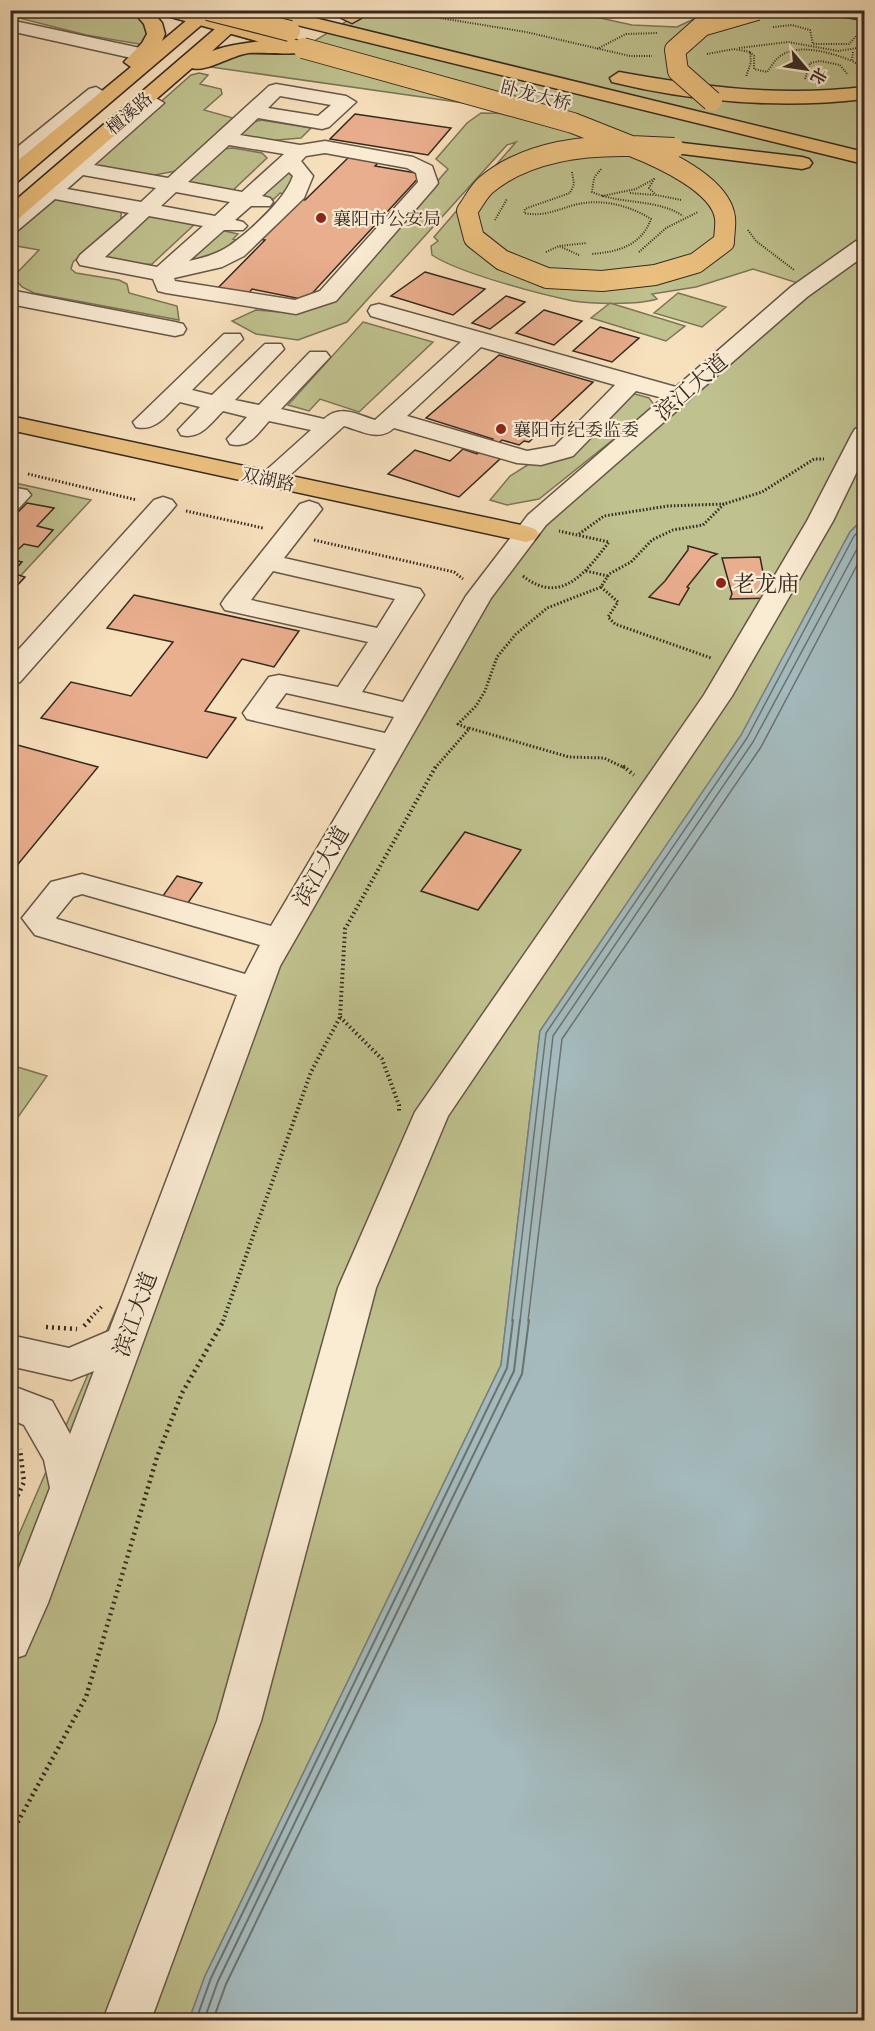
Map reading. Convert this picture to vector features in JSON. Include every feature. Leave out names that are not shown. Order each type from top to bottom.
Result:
[{"type":"main road","points":[[141,10],[153,23],[156,34],[148,56]]},
{"type":"main road","points":[[166,10],[206,13],[229,27],[584,127],[616,140],[627,145],[670,162],[708,189],[725,216],[724,242],[696,263],[655,275],[602,281],[547,278],[502,260],[474,238],[467,211],[485,186],[527,160],[567,150],[625,144],[802,163]]},
{"type":"main road","name":"檀溪路","points":[[10,216],[248,10]]},
{"type":"main road","name":"卧龙大桥","points":[[258,10],[864,158]]},
{"type":"main road","points":[[319,10],[591,73],[668,87],[813,98],[864,93]]},
{"type":"main road","points":[[334,10],[352,18]]},
{"type":"main road","points":[[757,10],[702,26],[675,50],[678,71],[712,101],[819,147]]},
{"type":"main road","points":[[835,10],[864,15]]},
{"type":"main road","name":"檀溪路","points":[[10,178],[94,101],[148,56],[206,13]]},
{"type":"main road","name":"卧龙大桥","points":[[206,13],[864,178]]},
{"type":"main road","points":[[127,116],[154,103],[211,56],[251,48],[303,48]]},
{"type":"main road","name":"双湖路","points":[[10,423],[271,479],[519,543]]},
{"type":"main road","name":"双湖路","points":[[10,443],[309,508],[519,543]]},
{"type":"street","points":[[10,24],[148,56]]},
{"type":"street","points":[[10,164],[94,101]]},
{"type":"street","points":[[10,228],[154,103]]},
{"type":"street","points":[[253,111],[88,260],[162,274],[214,262],[236,251],[297,194],[303,176],[295,155]]},
{"type":"street","points":[[225,138],[295,155]]},
{"type":"street","points":[[325,147],[413,163],[425,170],[428,183],[328,296],[296,307],[166,286],[162,274],[295,155],[325,147]]},
{"type":"street","points":[[79,168],[247,199]]},
{"type":"street","points":[[51,192],[219,223]]},
{"type":"street","name":"滨江大道","points":[[10,1641],[70,1489],[264,966],[479,596],[519,543],[681,396],[811,283],[864,246]]},
{"type":"street","points":[[10,297],[175,329]]},
{"type":"street","points":[[379,311],[681,396]]},
{"type":"street","points":[[145,422],[232,339]]},
{"type":"street","points":[[271,479],[340,417],[379,429],[477,339]]},
{"type":"street","points":[[190,430],[273,349]]},
{"type":"street","points":[[239,439],[318,357]]},
{"type":"street","points":[[390,419],[526,458],[541,458],[564,451],[631,382]]},
{"type":"street","points":[[175,394],[329,427]]},
{"type":"street","points":[[127,2020],[239,1721],[357,1288],[432,1112],[652,793],[735,666],[820,521],[859,446]]},
{"type":"street","points":[[10,494],[18,495],[10,502]]},
{"type":"street","points":[[10,676],[163,505]]},
{"type":"street","points":[[309,508],[234,604],[385,638]]},
{"type":"street","points":[[267,562],[411,595],[345,698]]},
{"type":"street","points":[[301,619],[331,577]]},
{"type":"street","points":[[393,744],[257,714],[279,683],[411,712]]},
{"type":"street","points":[[256,989],[46,927],[38,918],[62,890],[82,884],[279,939]]},
{"type":"street","points":[[10,1350],[71,1364],[125,1341]]},
{"type":"street","points":[[10,1401],[38,1413],[63,1458],[70,1489]]},
{"type":"path","points":[[391,10],[526,32],[630,56],[661,56]]},
{"type":"path","points":[[703,55],[795,42],[836,53],[854,51],[864,47]]},
{"type":"path","points":[[734,49],[750,51],[754,56],[754,69],[759,72],[767,72],[775,61],[785,54],[800,51],[840,56],[864,68]]},
{"type":"path","points":[[750,51],[751,62],[745,76],[750,81]]},
{"type":"path","points":[[852,61],[854,51]]},
{"type":"path","points":[[800,85],[806,78],[810,63],[820,61],[840,65],[850,77]]},
{"type":"path","points":[[569,255],[616,252],[632,245],[647,232],[651,219],[644,214],[602,202],[586,202],[543,215],[524,213],[525,209],[531,206],[555,201],[570,193],[574,184],[571,162]]},
{"type":"path","points":[[605,164],[594,178],[592,192],[601,196],[669,207],[682,216]]},
{"type":"path","points":[[601,196],[636,189],[654,179],[650,188],[656,195]]},
{"type":"path","points":[[623,192],[686,200]]},
{"type":"path","points":[[493,225],[508,200],[502,193]]},
{"type":"path","points":[[636,256],[653,235],[682,216],[698,212],[696,202]]},
{"type":"path","points":[[561,210],[567,214]]},
{"type":"path","points":[[747,228],[756,241],[811,283]]},
{"type":"path","points":[[546,252],[559,246],[587,243]]},
{"type":"path","points":[[559,246],[579,255],[598,258]]},
{"type":"path","points":[[579,535],[604,516],[668,506],[724,504],[762,492],[814,459],[859,446]]},
{"type":"path","points":[[10,470],[454,572],[466,582]]},
{"type":"path","points":[[458,724],[476,706],[485,691],[497,657],[516,634],[547,608],[601,587],[608,576],[631,562],[652,540],[673,530],[703,525],[724,504]]},
{"type":"path","points":[[579,535],[609,542],[576,583],[559,589],[527,580],[519,543],[579,535]]},
{"type":"path","points":[[586,571],[608,576]]},
{"type":"path","points":[[601,587],[618,602],[608,617],[615,624],[735,666]]},
{"type":"path","points":[[458,724],[569,757],[585,755],[620,762],[652,793]]},
{"type":"path","points":[[10,1851],[14,1829],[86,1697],[157,1457],[182,1393],[224,1320],[311,1072],[340,1017],[345,929],[439,761],[469,729],[458,724]]},
{"type":"path","points":[[340,1017],[382,1059],[399,1106],[399,1117]]},
{"type":"path","points":[[45,1327],[81,1329],[109,1298]]},
{"type":"path","points":[[10,1512],[24,1482],[19,1440]]},
{"type":"green space","points":[[11,10],[141,11],[153,23],[150,46],[86,35],[11,16]]},
{"type":"green space","points":[[564,10],[632,25],[677,27],[700,16],[731,11],[864,11],[864,246],[807,286],[753,269],[696,287],[652,294],[657,299],[649,301],[615,303],[573,301],[540,293],[480,276],[432,255],[431,246],[438,241],[434,237],[516,142],[507,145],[347,322],[298,340],[256,334],[232,321],[256,310],[292,313],[341,293],[448,169],[436,159],[467,123],[481,113],[541,114],[197,65],[211,56],[303,48],[352,18],[334,11]]},
{"type":"green space","points":[[199,73],[208,75],[200,84],[221,89],[222,94],[204,110],[233,118],[176,171],[149,176],[93,167],[93,162],[191,75]]},
{"type":"green space","points":[[261,120],[311,128],[301,138],[265,141],[241,137],[240,133],[250,123]]},
{"type":"green space","points":[[233,148],[262,153],[267,158],[230,193],[180,184],[219,149]]},
{"type":"green space","points":[[286,170],[294,178],[288,195],[280,193],[274,199],[257,197]]},
{"type":"green space","points":[[60,197],[121,211],[121,221],[73,262],[71,269],[76,273],[119,280],[127,284],[129,293],[177,306],[179,320],[34,293],[22,287],[13,277],[39,250],[11,245],[10,235],[51,199]]},
{"type":"green space","points":[[149,214],[196,223],[152,264],[139,265],[105,259],[106,253]]},
{"type":"green space","points":[[220,230],[238,234],[233,239],[238,240],[223,254],[179,267]]},
{"type":"green space","points":[[864,247],[864,518],[850,532],[742,735],[540,1031],[501,1365],[205,1976],[189,2020],[11,2020],[11,1553],[264,966],[526,534],[708,373]]},
{"type":"green space","points":[[678,293],[726,307],[702,327],[654,313]]},
{"type":"green space","points":[[610,303],[685,326],[666,341],[591,318]]},
{"type":"green space","points":[[363,322],[433,342],[359,412],[320,399],[309,411],[288,405]]},
{"type":"green space","points":[[635,394],[649,398],[655,406],[539,499],[507,505],[490,500],[510,476],[529,464],[547,463],[566,458],[626,397]]},
{"type":"green space","points":[[11,482],[91,500],[11,586]]},
{"type":"green space","points":[[10,1065],[47,1076],[11,1127]]},
{"type":"water","points":[[864,518],[864,2020],[189,2020],[205,1976],[501,1365],[540,1031],[741,735],[850,532]]},
{"type":"building","points":[[581,10],[612,10],[606,16]]},
{"type":"building","points":[[355,114],[451,128],[428,155],[330,139]]},
{"type":"building","name":"襄阳市公安局","points":[[352,154],[382,159],[375,166],[422,174],[306,300],[252,289],[244,299],[213,293],[265,240],[243,236],[283,196],[305,200]]},
{"type":"building","points":[[425,272],[485,289],[453,315],[391,296]]},
{"type":"building","points":[[506,296],[525,302],[490,329],[472,323]]},
{"type":"building","points":[[544,310],[582,321],[554,345],[516,333]]},
{"type":"building","points":[[600,327],[639,338],[612,362],[573,351]]},
{"type":"building","name":"襄阳市纪委监委","points":[[499,355],[593,382],[529,442],[524,441],[519,445],[502,440],[487,454],[501,458],[459,497],[388,474],[415,450],[450,461],[463,449],[477,454],[493,439],[426,418]]},
{"type":"building","points":[[27,503],[54,508],[37,526],[53,530],[38,547],[24,544],[10,557],[10,520]]},
{"type":"building","points":[[688,546],[717,554],[711,557],[687,587],[689,588],[679,605],[649,597],[665,581],[688,550]]},
{"type":"building","points":[[760,557],[767,593],[771,598],[730,599],[732,594],[722,558]]},
{"type":"building","points":[[10,559],[22,562],[12,573],[25,577],[10,593]]},
{"type":"building","points":[[134,595],[299,631],[274,667],[242,659],[205,711],[236,718],[207,758],[41,718],[71,682],[131,696],[173,642],[107,628]]},
{"type":"building","points":[[10,743],[98,767],[10,874]]},
{"type":"building","points":[[465,832],[521,850],[478,910],[421,891]]},
{"type":"building","points":[[177,876],[202,883],[185,907],[160,900]]},
{"type":"place","name":"襄阳市公安局","points":[[321,218]]},
{"type":"place","name":"襄阳市纪委监委","points":[[501,429]]},
{"type":"place","name":"老龙庙","points":[[721,583]]}]
